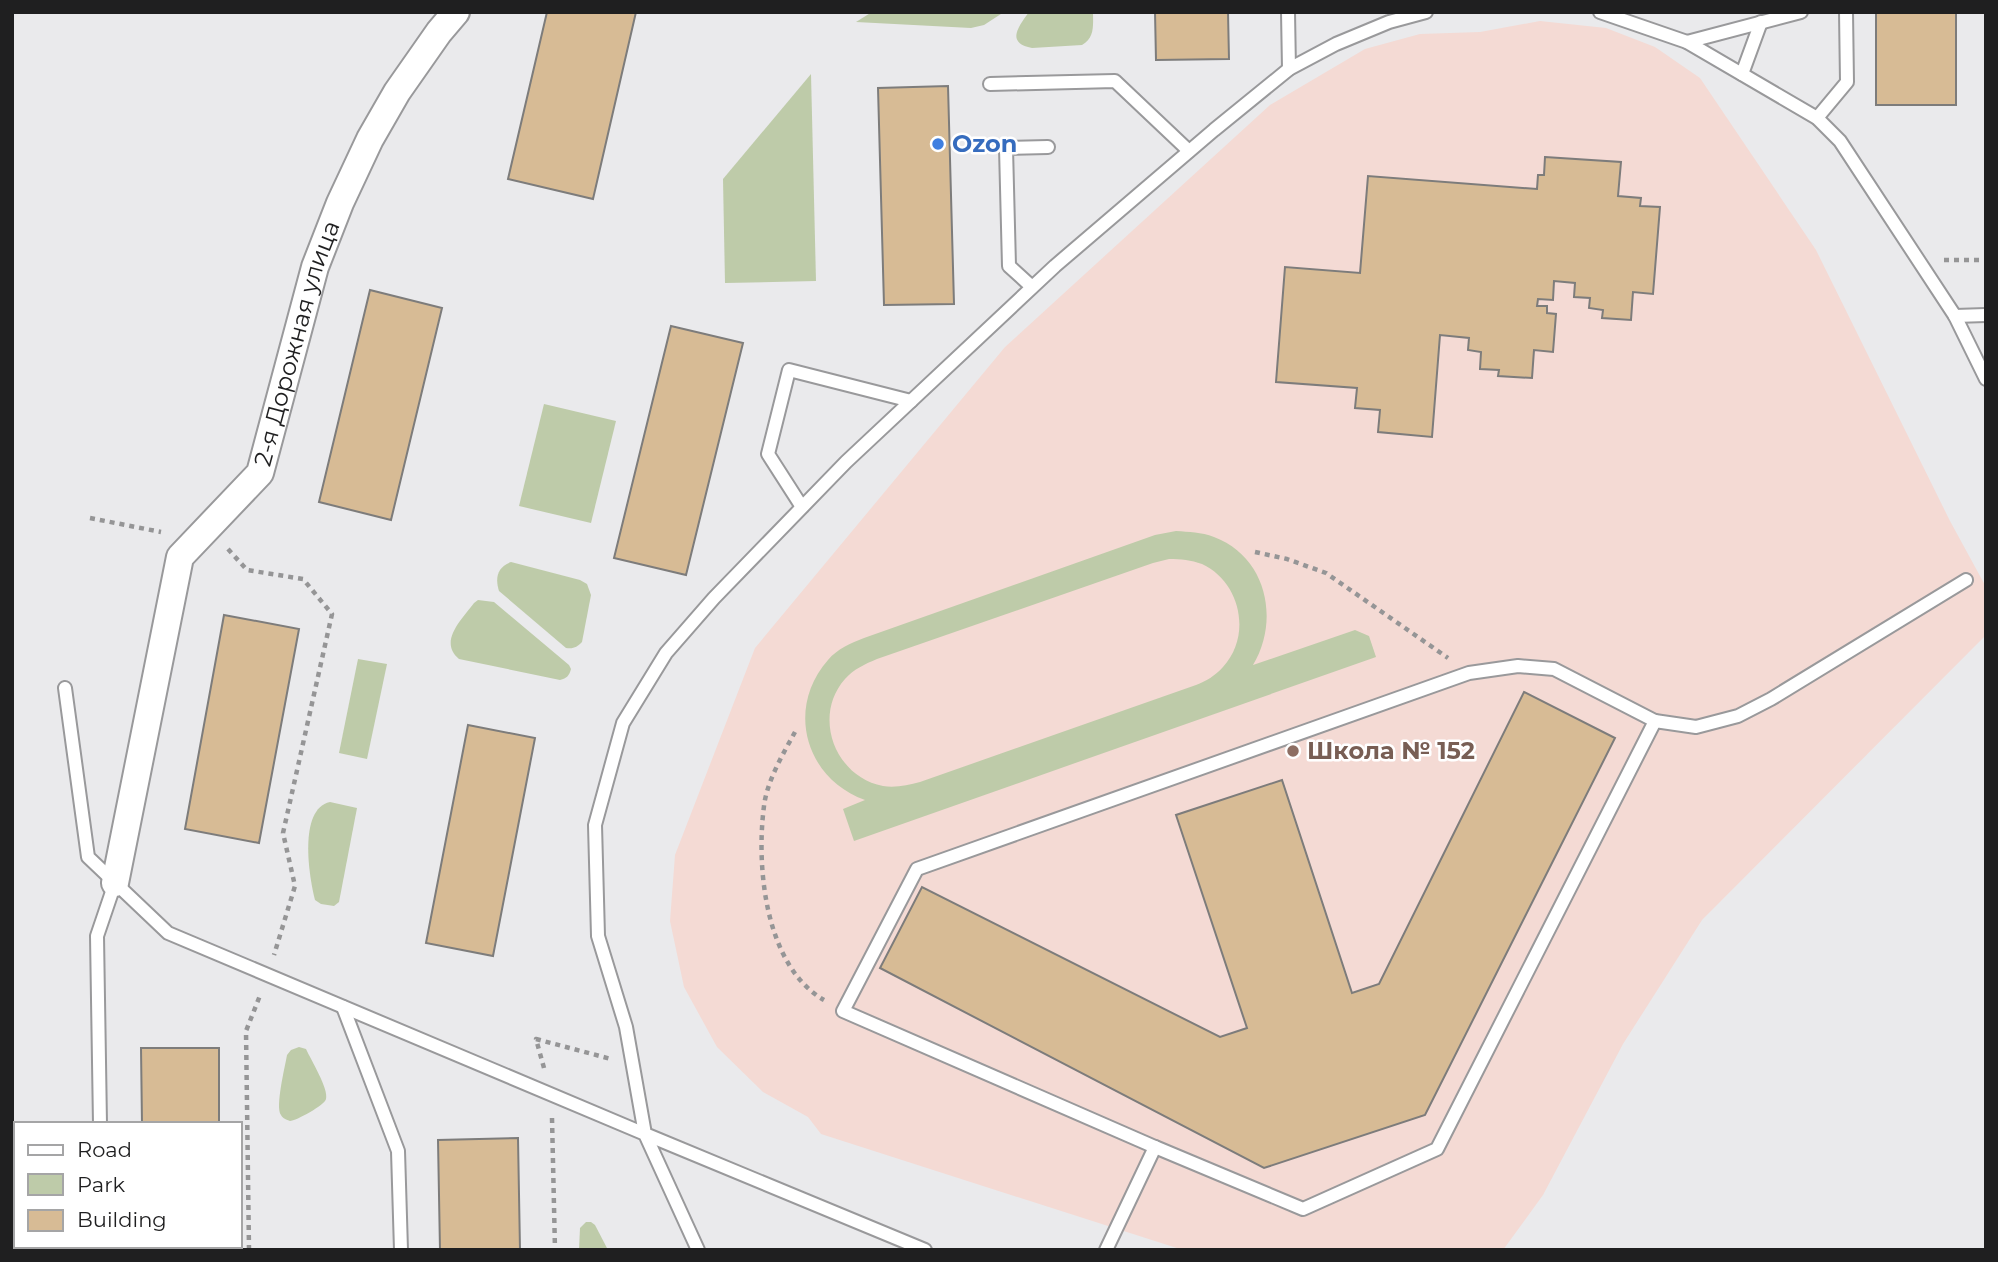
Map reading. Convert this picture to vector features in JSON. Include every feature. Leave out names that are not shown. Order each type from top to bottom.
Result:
[{"type":"street","name":"2-я Дорожная улица","points":[[115,883],[180,557],[260,473],[316,268],[340,203],[370,139],[397,92],[456,12]]},
{"type":"lane","points":[[1288,12],[1289,69]]},
{"type":"lane","points":[[698,1250],[645,1133],[625,1027],[598,936],[595,825],[623,723],[666,653],[714,598],[802,507],[1032,287],[1189,151],[1289,69],[1336,44],[1389,22],[1426,12]]},
{"type":"lane","points":[[1600,12],[1687,42],[1817,118],[1840,141],[1955,316],[1986,379]]},
{"type":"lane","points":[[1687,42],[1801,12]]},
{"type":"lane","points":[[1817,118],[1847,82],[1846,12]]},
{"type":"lane","points":[[1742,74],[1761,22]]},
{"type":"lane","points":[[990,84],[1115,81],[1189,151]]},
{"type":"lane","points":[[1032,287],[1009,266],[1006,148],[1048,147]]},
{"type":"lane","points":[[1955,316],[1986,315]]},
{"type":"lane","points":[[802,507],[768,454],[789,370],[911,401]]},
{"type":"lane","points":[[1655,721],[1437,1149],[1303,1209],[843,1011],[917,869],[1469,673],[1518,666],[1554,669],[1655,721],[1696,727],[1738,716],[1771,699],[1966,580]]},
{"type":"lane","points":[[65,688],[88,857],[168,933],[925,1250]]},
{"type":"lane","points":[[100,1122],[97,936],[115,883]]},
{"type":"lane","points":[[343,1007],[398,1151],[401,1250]]},
{"type":"lane","points":[[1106,1250],[1155,1147]]},
{"type":"path","points":[[1919,261],[1986,260]]},
{"type":"path","points":[[1255,552],[1287,559],[1326,573],[1469,673]]},
{"type":"path","points":[[249,1250],[246,1031],[295,886],[283,833],[332,614]]},
{"type":"path","points":[[795,732],[779,762],[764,804],[762,858],[768,904],[776,939],[787,964],[801,982],[818,997],[843,1011]]},
{"type":"shaded area","name":"Школа № 152","points":[[1540,21],[1606,28],[1655,47],[1700,78],[1816,250],[1950,521],[1986,587],[1986,635],[1702,920],[1623,1044],[1543,1195],[1503,1250],[1183,1250],[821,1134],[808,1117],[763,1092],[717,1047],[684,987],[670,921],[675,855],[755,648],[1005,347],[1270,105],[1365,49],[1420,34],[1480,32]]},
{"type":"green space","points":[[872,12],[1004,12],[984,25],[971,28],[856,22]]},
{"type":"green space","points":[[1029,12],[1093,12],[1091,35],[1082,45],[1032,48],[1024,46],[1019,42],[1017,33]]},
{"type":"green space","points":[[811,74],[816,281],[725,283],[723,179]]},
{"type":"green space","points":[[544,404],[616,421],[591,523],[519,506]]},
{"type":"green space","points":[[1176,531],[1209,535],[1232,546],[1246,559],[1257,574],[1264,592],[1266,610],[1266,629],[1253,665],[1355,630],[1369,636],[1376,657],[854,841],[843,809],[865,800],[845,790],[828,776],[816,759],[808,740],[805,720],[807,700],[815,679],[828,660],[845,647],[864,638],[1155,535]],"holes":[[[1169,559],[1202,564],[1226,583],[1233,596],[1238,611],[1237,640],[1223,667],[1210,678],[911,784],[888,787],[866,780],[852,771],[841,758],[830,727],[830,710],[835,694],[845,679],[860,667]]]},
{"type":"green space","points":[[511,562],[587,584],[591,595],[582,642],[579,645],[566,648],[499,591],[498,574]]},
{"type":"green space","points":[[478,600],[494,602],[569,665],[571,669],[567,676],[560,680],[459,659],[453,652],[451,638],[458,623]]},
{"type":"green space","points":[[358,659],[387,664],[367,759],[339,753]]},
{"type":"green space","points":[[330,802],[357,808],[339,902],[334,906],[315,900],[308,845],[313,817],[320,807]]},
{"type":"green space","points":[[299,1047],[306,1049],[322,1082],[326,1099],[310,1112],[290,1121],[283,1118],[279,1111],[280,1096],[287,1055]]},
{"type":"green space","points":[[586,1222],[595,1225],[608,1250],[579,1250],[580,1228]]},
{"type":"building","points":[[547,12],[636,12],[593,199],[508,179]]},
{"type":"building","points":[[1155,12],[1228,12],[1229,59],[1156,60]]},
{"type":"building","points":[[1876,12],[1956,12],[1956,105],[1876,105]]},
{"type":"building","points":[[948,86],[954,304],[884,305],[878,88]]},
{"type":"building","points":[[1545,157],[1621,162],[1618,196],[1641,198],[1640,206],[1660,207],[1653,294],[1633,292],[1631,320],[1602,318],[1603,310],[1589,308],[1590,298],[1574,297],[1575,283],[1554,281],[1553,300],[1538,299],[1537,306],[1547,306],[1547,313],[1556,314],[1553,352],[1534,350],[1532,378],[1498,376],[1499,370],[1480,369],[1481,352],[1468,350],[1469,338],[1440,335],[1432,437],[1378,432],[1380,410],[1355,408],[1357,388],[1276,382],[1285,267],[1360,273],[1368,176],[1537,189],[1538,175],[1544,175]]},
{"type":"building","points":[[370,290],[442,308],[391,520],[319,502]]},
{"type":"building","points":[[671,326],[743,343],[686,575],[614,558]]},
{"type":"building","points":[[224,615],[299,629],[259,843],[185,829]]},
{"type":"building","points":[[1524,692],[1615,738],[1425,1115],[1264,1168],[880,968],[922,887],[1220,1037],[1247,1028],[1176,815],[1282,780],[1352,993],[1379,984]]},
{"type":"building","points":[[468,725],[535,738],[493,956],[426,943]]},
{"type":"building","points":[[141,1048],[219,1048],[219,1122],[142,1122]]},
{"type":"building","points":[[518,1138],[520,1250],[440,1250],[438,1140]]},
{"type":"building","points":[[143,1248],[220,1248],[220,1250]]},
{"type":"place","name":"Ozon","points":[[938,144]]},
{"type":"place","name":"Школа № 152","points":[[1293,751]]}]
